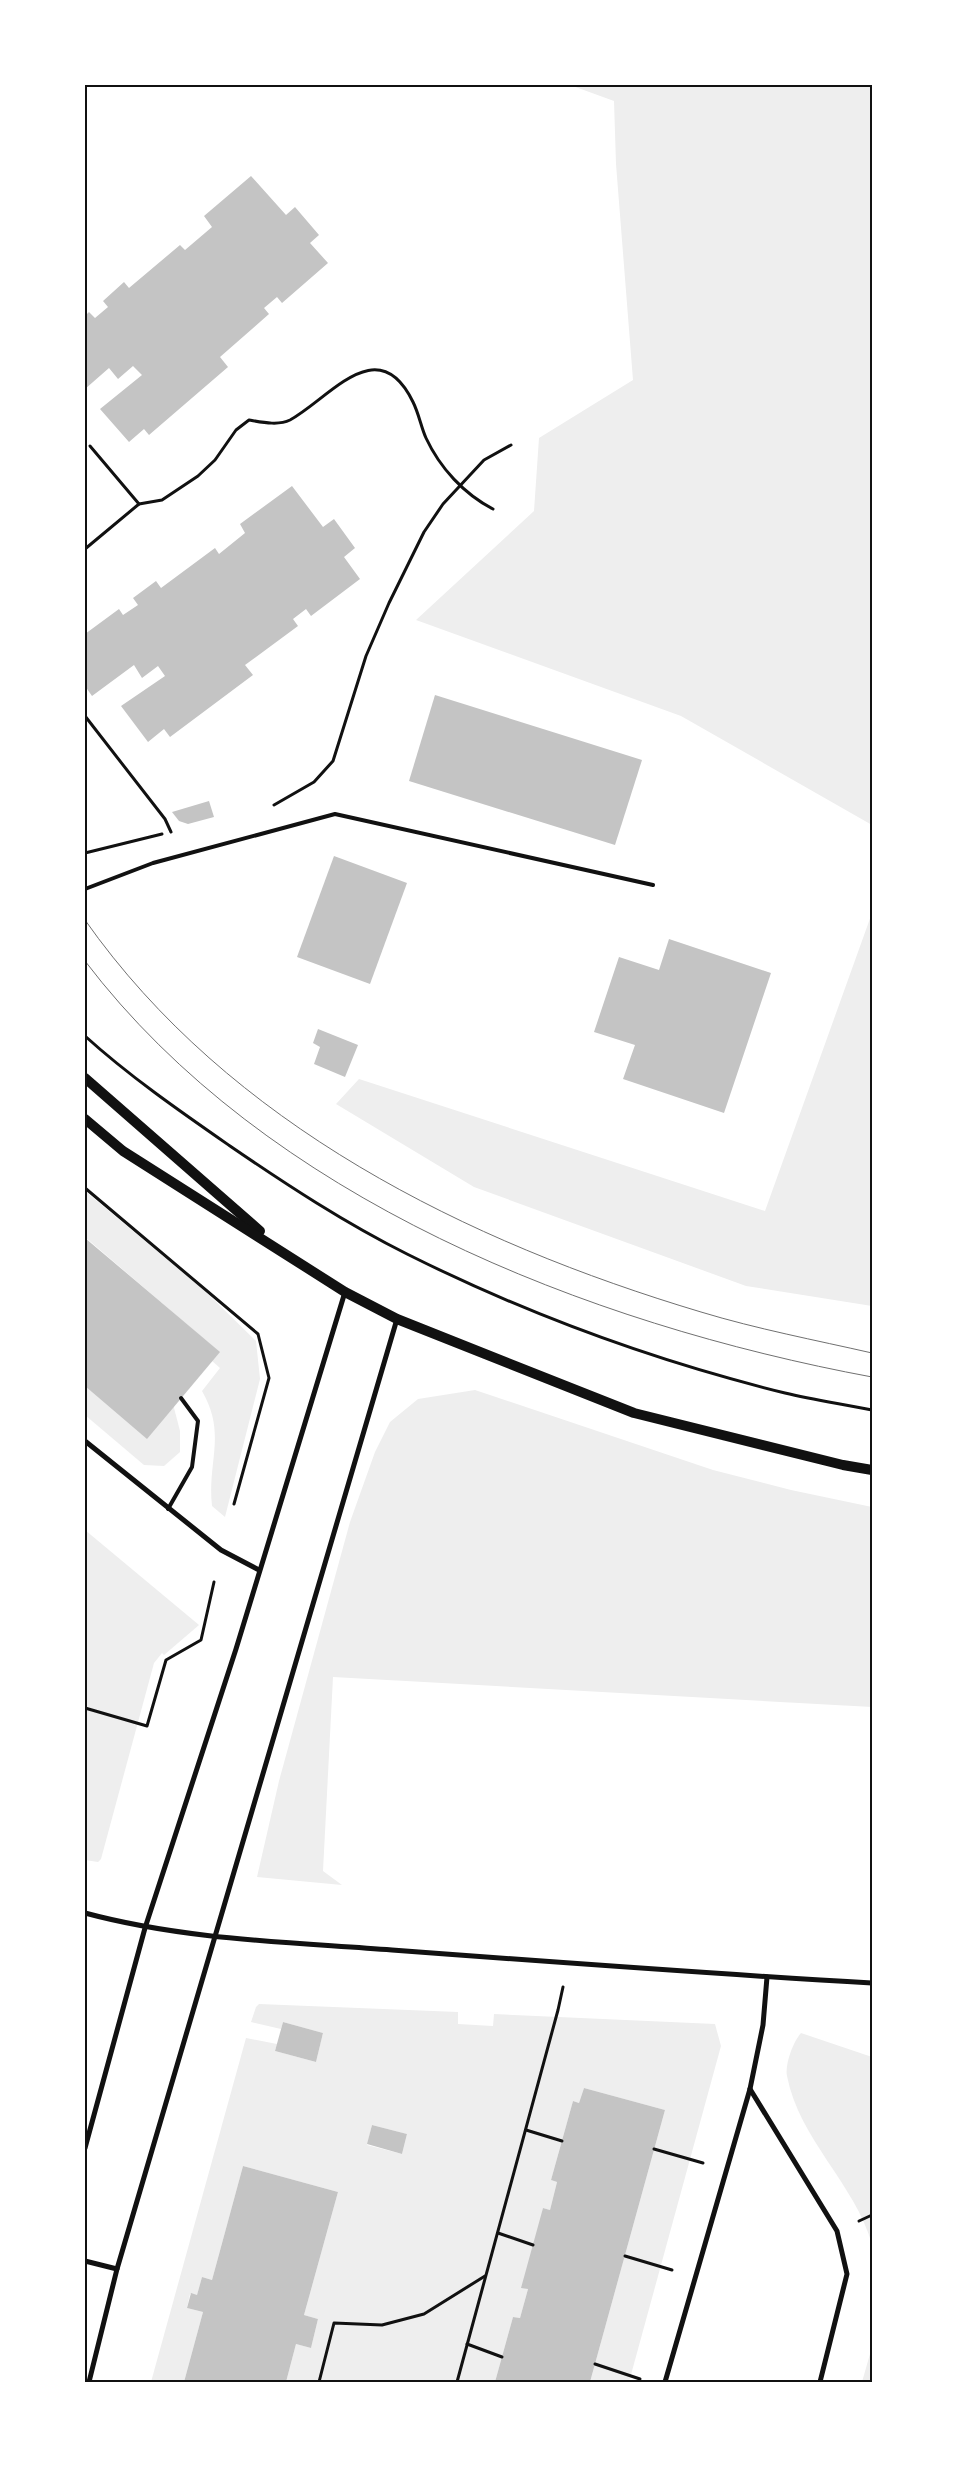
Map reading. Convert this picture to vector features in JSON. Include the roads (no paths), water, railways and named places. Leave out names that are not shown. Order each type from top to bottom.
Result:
[{"type":"main road","points":[[85,1078],[286,1253]]},
{"type":"main road","points":[[85,1119],[123,1151],[345,1292],[397,1320],[634,1413],[843,1465],[872,1470]]},
{"type":"street","points":[[85,2148],[144,1928],[236,1649],[345,1292]]},
{"type":"street","points":[[89,2382],[117,2269],[397,1320]]},
{"type":"street","points":[[85,1441],[221,1550],[259,1570]]},
{"type":"street","points":[[85,1913],[144,1928],[216,1936],[566,1963],[872,1983]]},
{"type":"street","points":[[664,2382],[750,2089],[764,2025],[767,1977]]},
{"type":"street","points":[[750,2089],[837,2231],[847,2274],[820,2382]]},
{"type":"street","points":[[85,2261],[117,2269]]},
{"type":"lane","points":[[85,889],[153,864],[335,814],[653,885]]},
{"type":"lane","points":[[168,1509],[192,1467],[198,1421],[181,1398]]},
{"type":"tram line","points":[[85,920],[143,993],[209,1058],[281,1116],[359,1167],[441,1211],[526,1250],[613,1283],[722,1318],[872,1353]]},
{"type":"tram line","points":[[85,961],[159,1045],[244,1119],[338,1183],[440,1238],[545,1285],[654,1323],[764,1354],[872,1377]]}]
